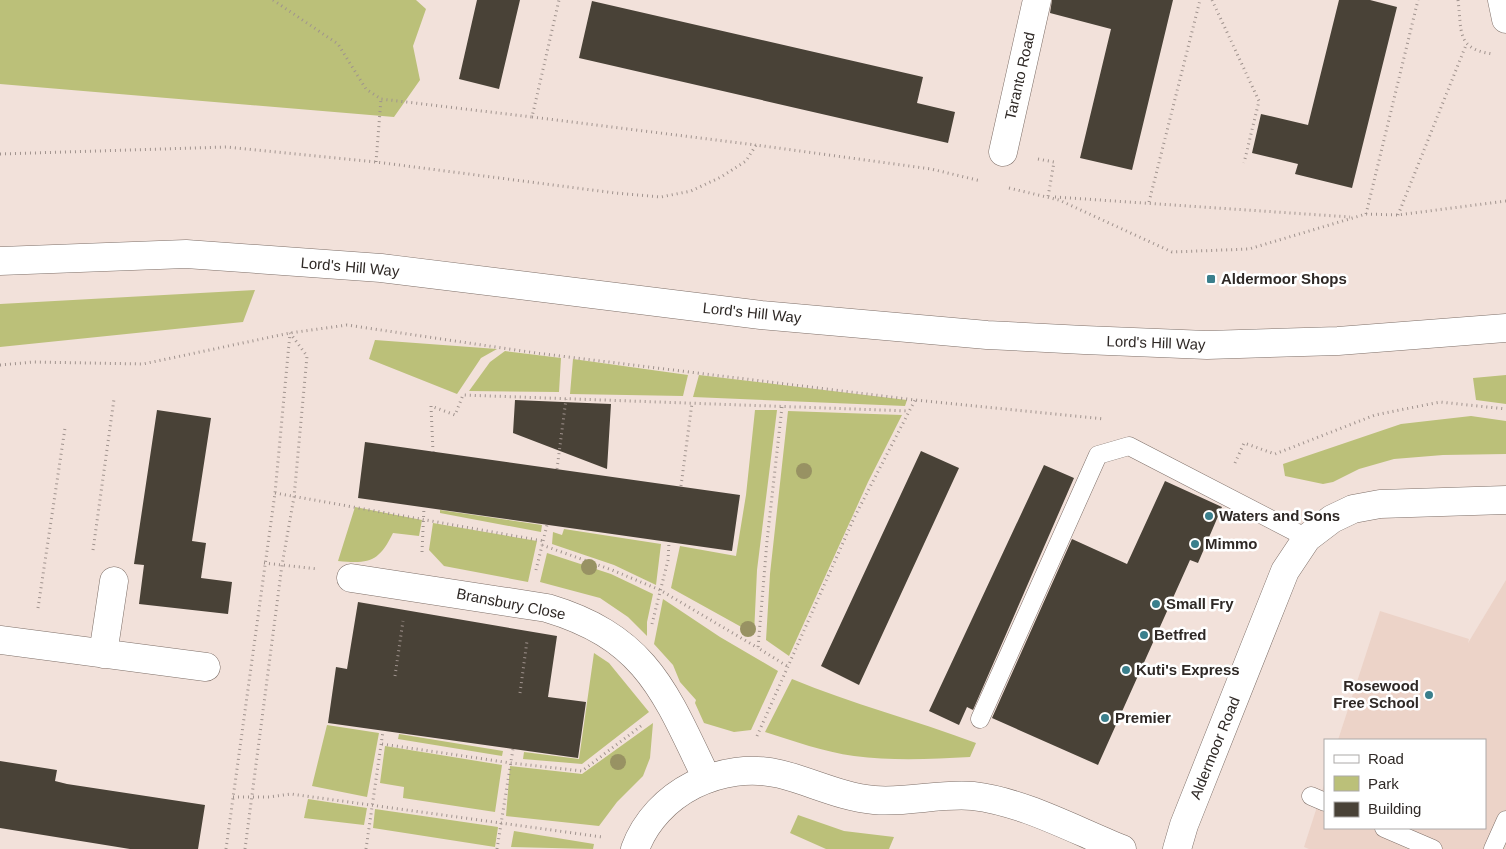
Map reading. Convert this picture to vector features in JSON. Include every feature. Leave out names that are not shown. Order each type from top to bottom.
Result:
[{"type":"street","name":"Taranto Road","points":[[1004,152],[1037,0]]},
{"type":"street","points":[[1502,0],[1506,19]]},
{"type":"street","name":"Lord's Hill Way","points":[[0,261],[186,254],[371,267],[761,315],[987,335],[1084,340],[1207,345],[1328,341],[1506,328]]},
{"type":"street","name":"Aldermoor Road","points":[[1177,849],[1184,825],[1285,571],[1307,538],[1332,519],[1353,509],[1380,504],[1506,500]]},
{"type":"street","name":"Bransbury Close","points":[[351,578],[531,606],[574,616],[601,629],[626,646],[651,674],[671,704],[707,779]]},
{"type":"street","points":[[103,654],[114,581]]},
{"type":"street","points":[[0,640],[206,667]]},
{"type":"street","points":[[637,846],[649,823],[663,806],[680,792],[707,779],[744,771],[766,772],[828,791],[876,800],[972,796],[1018,807],[1122,849]]},
{"type":"lane","points":[[980,719],[1098,454],[1129,446],[1307,538]]},
{"type":"lane","points":[[1493,849],[1506,820]]},
{"type":"lane","points":[[1386,829],[1432,849]]},
{"type":"path","points":[[273,0],[338,44],[366,89],[381,99],[756,145],[931,169],[984,182]]},
{"type":"path","points":[[532,118],[558,0]]},
{"type":"path","points":[[1149,202],[1200,0]]},
{"type":"path","points":[[1212,0],[1259,101],[1244,163]]},
{"type":"path","points":[[1366,214],[1418,0]]},
{"type":"path","points":[[1398,215],[1466,45]]},
{"type":"path","points":[[376,162],[381,99]]},
{"type":"path","points":[[0,154],[227,147],[376,162],[614,193],[661,197],[691,191],[721,177],[746,160],[756,145]]},
{"type":"path","points":[[1002,186],[1059,200],[1172,252],[1249,249],[1366,214],[1398,215],[1506,201]]},
{"type":"path","points":[[1043,196],[1149,202],[1353,218]]},
{"type":"path","points":[[0,366],[34,362],[143,364],[290,333],[347,324],[536,354],[915,400],[1106,419]]},
{"type":"path","points":[[226,849],[275,493],[290,333]]},
{"type":"path","points":[[245,849],[282,565],[294,497],[307,356],[290,333]]},
{"type":"path","points":[[433,452],[431,406],[454,415],[463,394],[909,411]]},
{"type":"path","points":[[114,399],[90,577],[114,581]]},
{"type":"path","points":[[557,469],[566,399]]},
{"type":"path","points":[[757,736],[854,518],[915,400]]},
{"type":"path","points":[[1235,464],[1244,443],[1275,454],[1375,415],[1440,402],[1506,409]]},
{"type":"path","points":[[681,486],[692,403]]},
{"type":"path","points":[[758,648],[767,541],[782,407]]},
{"type":"path","points":[[32,644],[65,428]]},
{"type":"path","points":[[275,493],[424,519],[542,543],[660,590],[788,666]]},
{"type":"path","points":[[422,547],[424,508]]},
{"type":"path","points":[[536,574],[547,525]]},
{"type":"path","points":[[651,674],[649,638],[668,560],[669,542]]},
{"type":"path","points":[[264,563],[352,572],[351,578]]},
{"type":"path","points":[[395,676],[409,586]]},
{"type":"path","points":[[520,693],[531,606]]},
{"type":"path","points":[[382,744],[511,763],[582,771],[671,704]]},
{"type":"path","points":[[366,849],[383,731]]},
{"type":"path","points":[[497,849],[513,749]]},
{"type":"path","points":[[233,797],[269,797],[291,794],[500,823],[637,846]]},
{"type":"shaded area","name":"Rosewood Free School","points":[[1506,580],[1506,849],[1309,849],[1304,847],[1324,785],[1324,829],[1486,829],[1486,739],[1338,739],[1380,611],[1469,639],[1468,643]]},
{"type":"green space","points":[[0,0],[416,0],[426,9],[413,46],[420,80],[394,117],[0,84]]},
{"type":"green space","points":[[255,290],[243,322],[0,347],[0,304]]},
{"type":"green space","points":[[375,340],[497,349],[481,358],[457,394],[369,359]]},
{"type":"green space","points":[[505,351],[561,358],[559,392],[469,391],[490,362]]},
{"type":"green space","points":[[573,359],[688,375],[683,396],[570,394]]},
{"type":"green space","points":[[699,375],[907,400],[905,406],[693,397]]},
{"type":"green space","points":[[1506,375],[1506,404],[1476,400],[1473,378]]},
{"type":"green space","points":[[755,410],[777,410],[757,570],[754,634],[671,588],[680,546],[736,556],[746,495]]},
{"type":"green space","points":[[788,411],[902,415],[868,482],[789,656],[766,640],[770,574]]},
{"type":"green space","points":[[1471,416],[1506,421],[1506,454],[1443,455],[1394,459],[1359,469],[1333,482],[1323,484],[1285,476],[1283,464],[1401,424]]},
{"type":"green space","points":[[355,507],[422,520],[419,536],[393,533],[383,550],[372,559],[358,562],[338,561]]},
{"type":"green space","points":[[440,510],[542,525],[541,532],[440,513]]},
{"type":"green space","points":[[433,523],[537,541],[528,582],[444,566],[429,550]]},
{"type":"green space","points":[[564,529],[661,544],[656,585],[614,565],[552,544],[553,532],[562,535]]},
{"type":"green space","points":[[547,553],[611,574],[653,594],[647,622],[647,636],[628,617],[600,598],[540,582]]},
{"type":"green space","points":[[663,599],[720,637],[778,671],[751,730],[734,732],[704,723],[695,703],[696,700],[680,682],[673,665],[654,644]]},
{"type":"green space","points":[[594,653],[609,663],[649,712],[582,764],[523,759],[524,752],[579,759]]},
{"type":"green space","points":[[792,679],[976,743],[970,757],[883,759],[832,752],[765,732]]},
{"type":"green space","points":[[653,723],[650,758],[643,776],[617,802],[599,826],[506,816],[510,766],[582,774]]},
{"type":"green space","points":[[327,725],[379,733],[367,797],[312,786]]},
{"type":"green space","points":[[399,734],[503,751],[502,756],[398,739]]},
{"type":"green space","points":[[385,746],[502,765],[495,812],[403,798],[404,787],[380,783]]},
{"type":"green space","points":[[308,799],[367,808],[364,825],[304,818]]},
{"type":"green space","points":[[375,809],[498,827],[495,847],[373,828]]},
{"type":"green space","points":[[798,815],[844,831],[894,837],[889,849],[826,849],[790,833]]},
{"type":"green space","points":[[514,831],[594,844],[593,849],[511,847]]},
{"type":"building","points":[[477,0],[520,0],[499,89],[459,79]]},
{"type":"building","points":[[1052,0],[1173,0],[1132,170],[1080,158],[1111,29],[1050,13]]},
{"type":"building","points":[[1339,0],[1370,0],[1397,7],[1352,188],[1295,174],[1298,164],[1252,153],[1261,114],[1308,125]]},
{"type":"building","points":[[592,1],[923,77],[917,103],[955,112],[948,143],[579,58]]},
{"type":"building","points":[[515,400],[611,404],[607,469],[513,433]]},
{"type":"building","points":[[157,410],[211,418],[192,541],[206,543],[201,578],[232,582],[228,614],[139,604],[144,565],[134,564]]},
{"type":"building","points":[[365,442],[740,495],[732,551],[358,498]]},
{"type":"building","points":[[921,451],[959,468],[859,685],[821,666]]},
{"type":"building","points":[[1044,465],[1074,478],[973,710],[967,707],[959,725],[929,711]]},
{"type":"building","points":[[1165,481],[1222,507],[1198,563],[1190,560],[1098,765],[992,718],[1072,539],[1127,564]]},
{"type":"building","points":[[358,602],[557,636],[548,697],[586,702],[578,758],[328,723],[336,667],[347,669]]},
{"type":"building","points":[[0,761],[57,770],[55,781],[67,784],[205,805],[198,849],[130,849],[0,828]]},
{"type":"place","name":"Aldermoor Shops","points":[[1211,279]]},
{"type":"place","name":"Waters and Sons","points":[[1209,516]]},
{"type":"place","name":"Mimmo","points":[[1195,544]]},
{"type":"place","name":"Small Fry","points":[[1156,604]]},
{"type":"place","name":"Betfred","points":[[1144,635]]},
{"type":"place","name":"Kuti's Express","points":[[1126,670]]},
{"type":"place","name":"Rosewood Free School","points":[[1429,695]]},
{"type":"place","name":"Premier","points":[[1105,718]]}]
